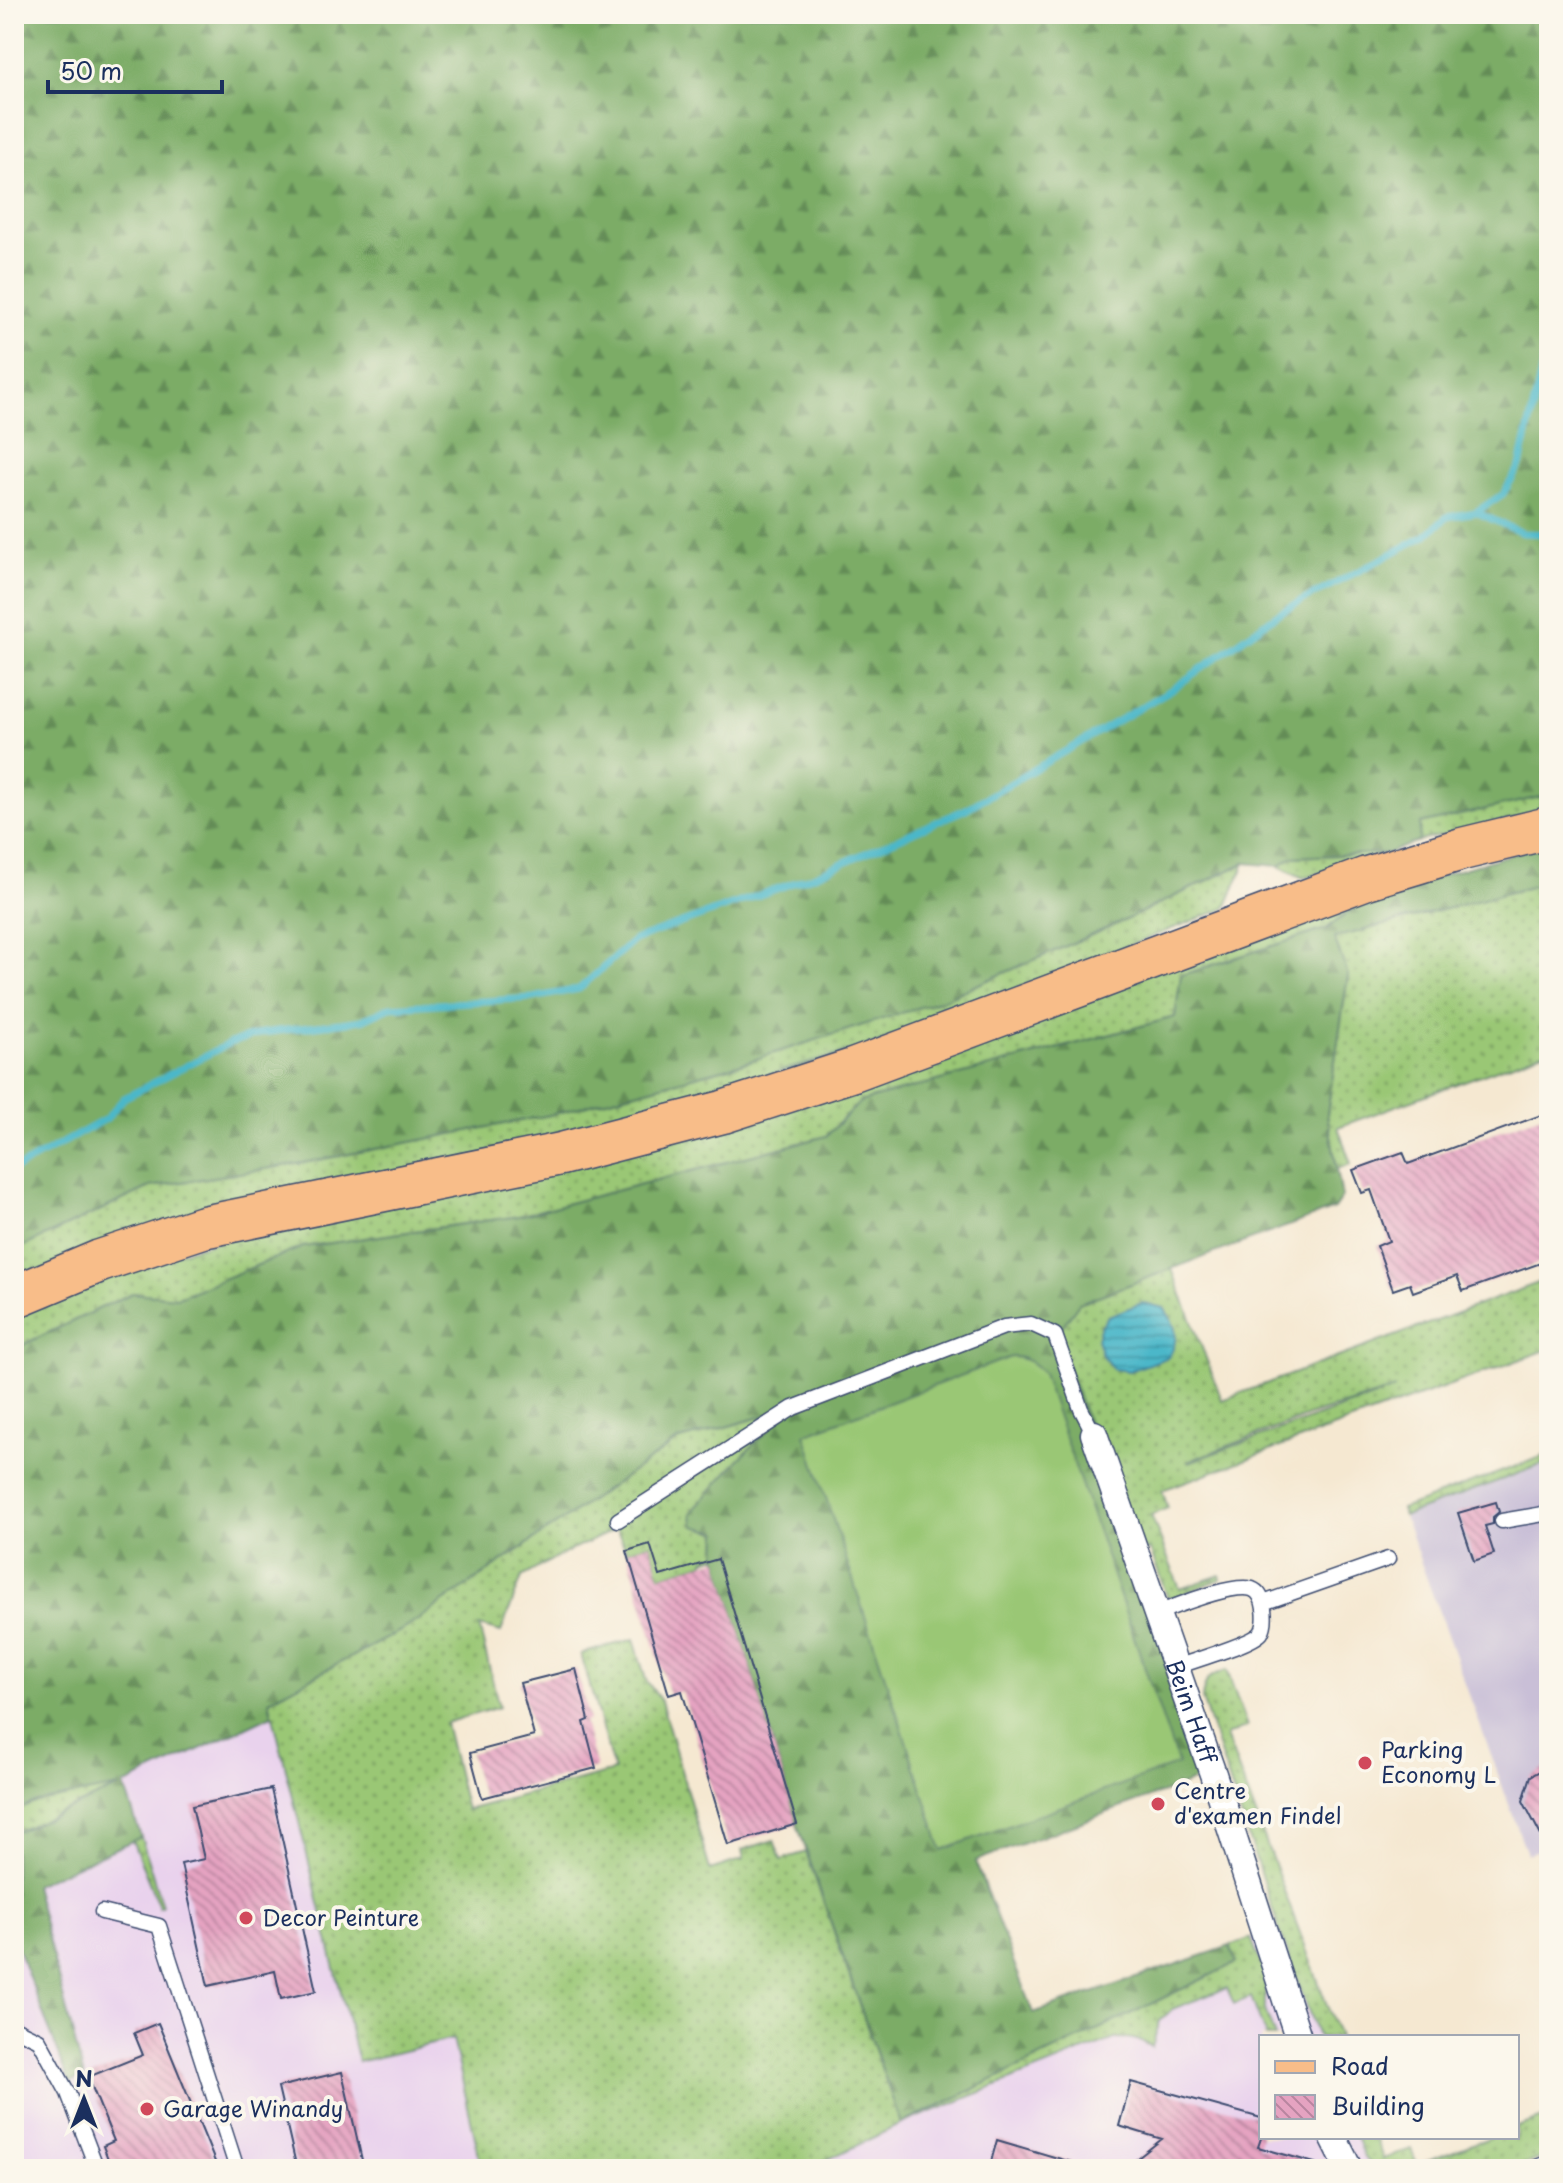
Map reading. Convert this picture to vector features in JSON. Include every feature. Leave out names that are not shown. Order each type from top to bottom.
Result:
[{"type":"main road","points":[[14,1297],[100,1261],[203,1227],[561,1154],[723,1112],[853,1070],[1367,878],[1462,849],[1549,828]]},
{"type":"street","name":"Beim Haff","points":[[1094,1434],[1213,1774],[1297,2035]]},
{"type":"street","points":[[1334,2139],[1349,2169]]},
{"type":"lane","points":[[618,1520],[793,1408],[1004,1327],[1031,1324],[1055,1335],[1081,1409],[1094,1434]]},
{"type":"lane","points":[[1502,1521],[1549,1513]]},
{"type":"lane","points":[[1263,1603],[1388,1559]]},
{"type":"lane","points":[[1157,1613],[1236,1589],[1251,1589],[1259,1594],[1263,1603],[1265,1620],[1261,1632],[1251,1640],[1176,1667]]},
{"type":"lane","points":[[102,1912],[159,1926],[237,2169]]},
{"type":"lane","points":[[14,2028],[39,2040],[68,2093],[97,2169]]},
{"type":"lane","points":[[1532,2169],[1549,2162]]},
{"type":"shaded area","points":[[1549,1462],[1549,1846],[1527,1854],[1404,1516]]},
{"type":"shaded area","points":[[272,1715],[358,2061],[453,2038],[482,2169],[14,2169],[14,1939],[70,2082],[84,2077],[34,1884],[132,1840],[159,1907],[162,1907],[124,1785]]},
{"type":"shaded area","points":[[1279,1929],[1317,2035],[1274,2035],[1265,2010],[1265,1974],[1251,1938]]},
{"type":"shaded area","points":[[1227,1988],[1251,1997],[1265,2035],[1259,2035],[1259,2139],[1357,2139],[1364,2158],[1377,2169],[808,2169],[901,2124],[1117,2038],[1142,2041],[1172,2009]]},
{"type":"green space","points":[[14,14],[1549,14],[1549,795],[1420,824],[1419,841],[1388,853],[1292,857],[1279,866],[1244,863],[1119,923],[942,1000],[737,1065],[550,1115],[303,1163],[150,1187],[14,1251]]},
{"type":"green space","points":[[1549,795],[1549,810],[1419,841],[1419,824]]},
{"type":"green space","points":[[1549,843],[1549,882],[1334,938],[1348,975],[1327,1114],[1342,1197],[1334,1209],[1079,1303],[1056,1335],[1213,1774],[975,1861],[1033,2013],[1230,1946],[1236,1963],[901,2124],[797,1824],[717,1556],[718,1532],[694,1526],[691,1513],[737,1461],[791,1408],[677,1441],[406,1628],[269,1700],[272,1715],[124,1785],[141,1837],[34,1885],[84,2077],[70,2083],[14,1939],[14,1833],[119,1787],[37,1802],[14,1811],[14,1349],[132,1293],[178,1297],[303,1247],[519,1216],[826,1136],[860,1102],[1175,1017],[1181,975],[1326,929],[1369,897]],"holes":[[[1011,1357],[1025,1358],[805,1434]]]},
{"type":"green space","points":[[1388,853],[1303,878],[1279,866],[1292,857]]},
{"type":"green space","points":[[1245,863],[1226,908],[872,1045],[576,1130],[14,1279],[14,1251],[150,1187],[303,1163],[550,1115],[737,1065],[942,1000],[1119,923]]},
{"type":"green space","points":[[1549,882],[1549,1050],[1338,1127],[1351,1164],[1337,1169],[1327,1114],[1348,975],[1334,938]]},
{"type":"green space","points":[[1369,897],[1326,929],[1181,975],[1175,1017],[860,1102],[827,1136],[519,1216],[303,1247],[178,1297],[132,1293],[14,1349],[14,1315],[138,1264]]},
{"type":"green space","points":[[1172,1269],[1222,1400],[1549,1279],[1549,1349],[1162,1490],[1168,1508],[1151,1515],[1180,1589],[1220,1575],[1221,1579],[1172,1598],[1167,1596],[1150,1550],[1137,1555],[1055,1335],[1079,1303]],"holes":[[[1395,1389],[1189,1462],[1308,1416]]]},
{"type":"green space","points":[[1011,1357],[1029,1361],[1043,1374],[1178,1764],[942,1850],[805,1434]]},
{"type":"green space","points":[[793,1408],[737,1461],[718,1531],[717,1556],[660,1576],[650,1544],[627,1551],[616,1529],[522,1577],[501,1632],[479,1626],[499,1707],[445,1723],[466,1810],[614,1771],[581,1654],[634,1639],[646,1680],[661,1701],[710,1870],[744,1859],[742,1850],[774,1840],[781,1860],[806,1852],[901,2124],[808,2169],[482,2169],[453,2039],[358,2062],[269,1700],[406,1628],[677,1441]]},
{"type":"green space","points":[[1549,1454],[1549,1462],[1404,1516],[1401,1509]]},
{"type":"green space","points":[[1227,1670],[1247,1727],[1226,1736],[1338,2035],[1317,2035],[1279,1929],[1202,1699],[1208,1679]]},
{"type":"green space","points":[[124,1785],[14,1833],[14,1811],[37,1802]]},
{"type":"green space","points":[[141,1837],[162,1906],[159,1907],[132,1840]]},
{"type":"green space","points":[[1251,1938],[1265,1974],[1265,2010],[1274,2035],[1265,2035],[1251,1997],[1234,2004],[1227,1988],[1172,2009],[1160,2021],[1152,2047],[1143,2042],[1117,2038],[901,2124],[1236,1963],[1230,1946]]},
{"type":"green space","points":[[1549,2116],[1549,2154],[1515,2169],[1377,2169],[1364,2158],[1357,2139],[1376,2139],[1383,2159],[1411,2149],[1417,2165],[1486,2139],[1519,2139],[1519,2126]]},
{"type":"water","points":[[1142,1303],[1164,1308],[1174,1326],[1175,1343],[1169,1357],[1129,1371],[1113,1369],[1102,1355],[1097,1339],[1100,1328],[1108,1316]]},
{"type":"building","points":[[1544,1114],[1549,1129],[1549,1260],[1463,1291],[1457,1276],[1413,1292],[1410,1284],[1393,1290],[1377,1246],[1389,1241],[1371,1190],[1362,1193],[1353,1170],[1403,1152],[1408,1164]]},
{"type":"building","points":[[1496,1502],[1499,1512],[1493,1517],[1493,1524],[1485,1526],[1494,1554],[1474,1561],[1458,1513]]},
{"type":"building","points":[[650,1544],[660,1576],[718,1559],[797,1824],[728,1845],[682,1691],[669,1695],[627,1551]]},
{"type":"building","points":[[576,1669],[589,1720],[584,1722],[596,1768],[482,1798],[470,1753],[534,1736],[520,1683]]},
{"type":"building","points":[[1549,1766],[1549,1851],[1523,1801],[1531,1776]]},
{"type":"building","name":"Decor Peinture","points":[[271,1789],[316,1991],[281,1999],[275,1971],[208,1986],[181,1864],[204,1859],[192,1806]]},
{"type":"building","name":"Garage Winandy","points":[[158,2023],[218,2169],[112,2169],[103,2146],[114,2141],[88,2077],[143,2055],[134,2033]]},
{"type":"building","points":[[342,2072],[364,2169],[297,2169],[278,2087]]},
{"type":"building","points":[[1131,2082],[1259,2117],[1258,2147],[1318,2164],[1317,2169],[1124,2169],[1162,2139],[1119,2126]]},
{"type":"building","points":[[997,2140],[1078,2164],[1077,2169],[989,2169]]},
{"type":"waterway","points":[[14,1170],[106,1119],[124,1098],[230,1043],[263,1033],[362,1020],[390,1007],[533,998],[579,989],[634,940],[815,875],[966,809],[1174,688],[1279,613],[1425,536],[1447,517],[1476,512],[1503,494],[1520,466],[1547,346]]},
{"type":"waterway","points":[[1476,512],[1522,533],[1549,534]]},
{"type":"place","name":"Parking Economy L","points":[[1365,1763]]},
{"type":"place","name":"Centre d'examen Findel","points":[[1158,1804]]},
{"type":"place","name":"Decor Peinture","points":[[246,1918]]},
{"type":"place","name":"Garage Winandy","points":[[147,2109]]}]
